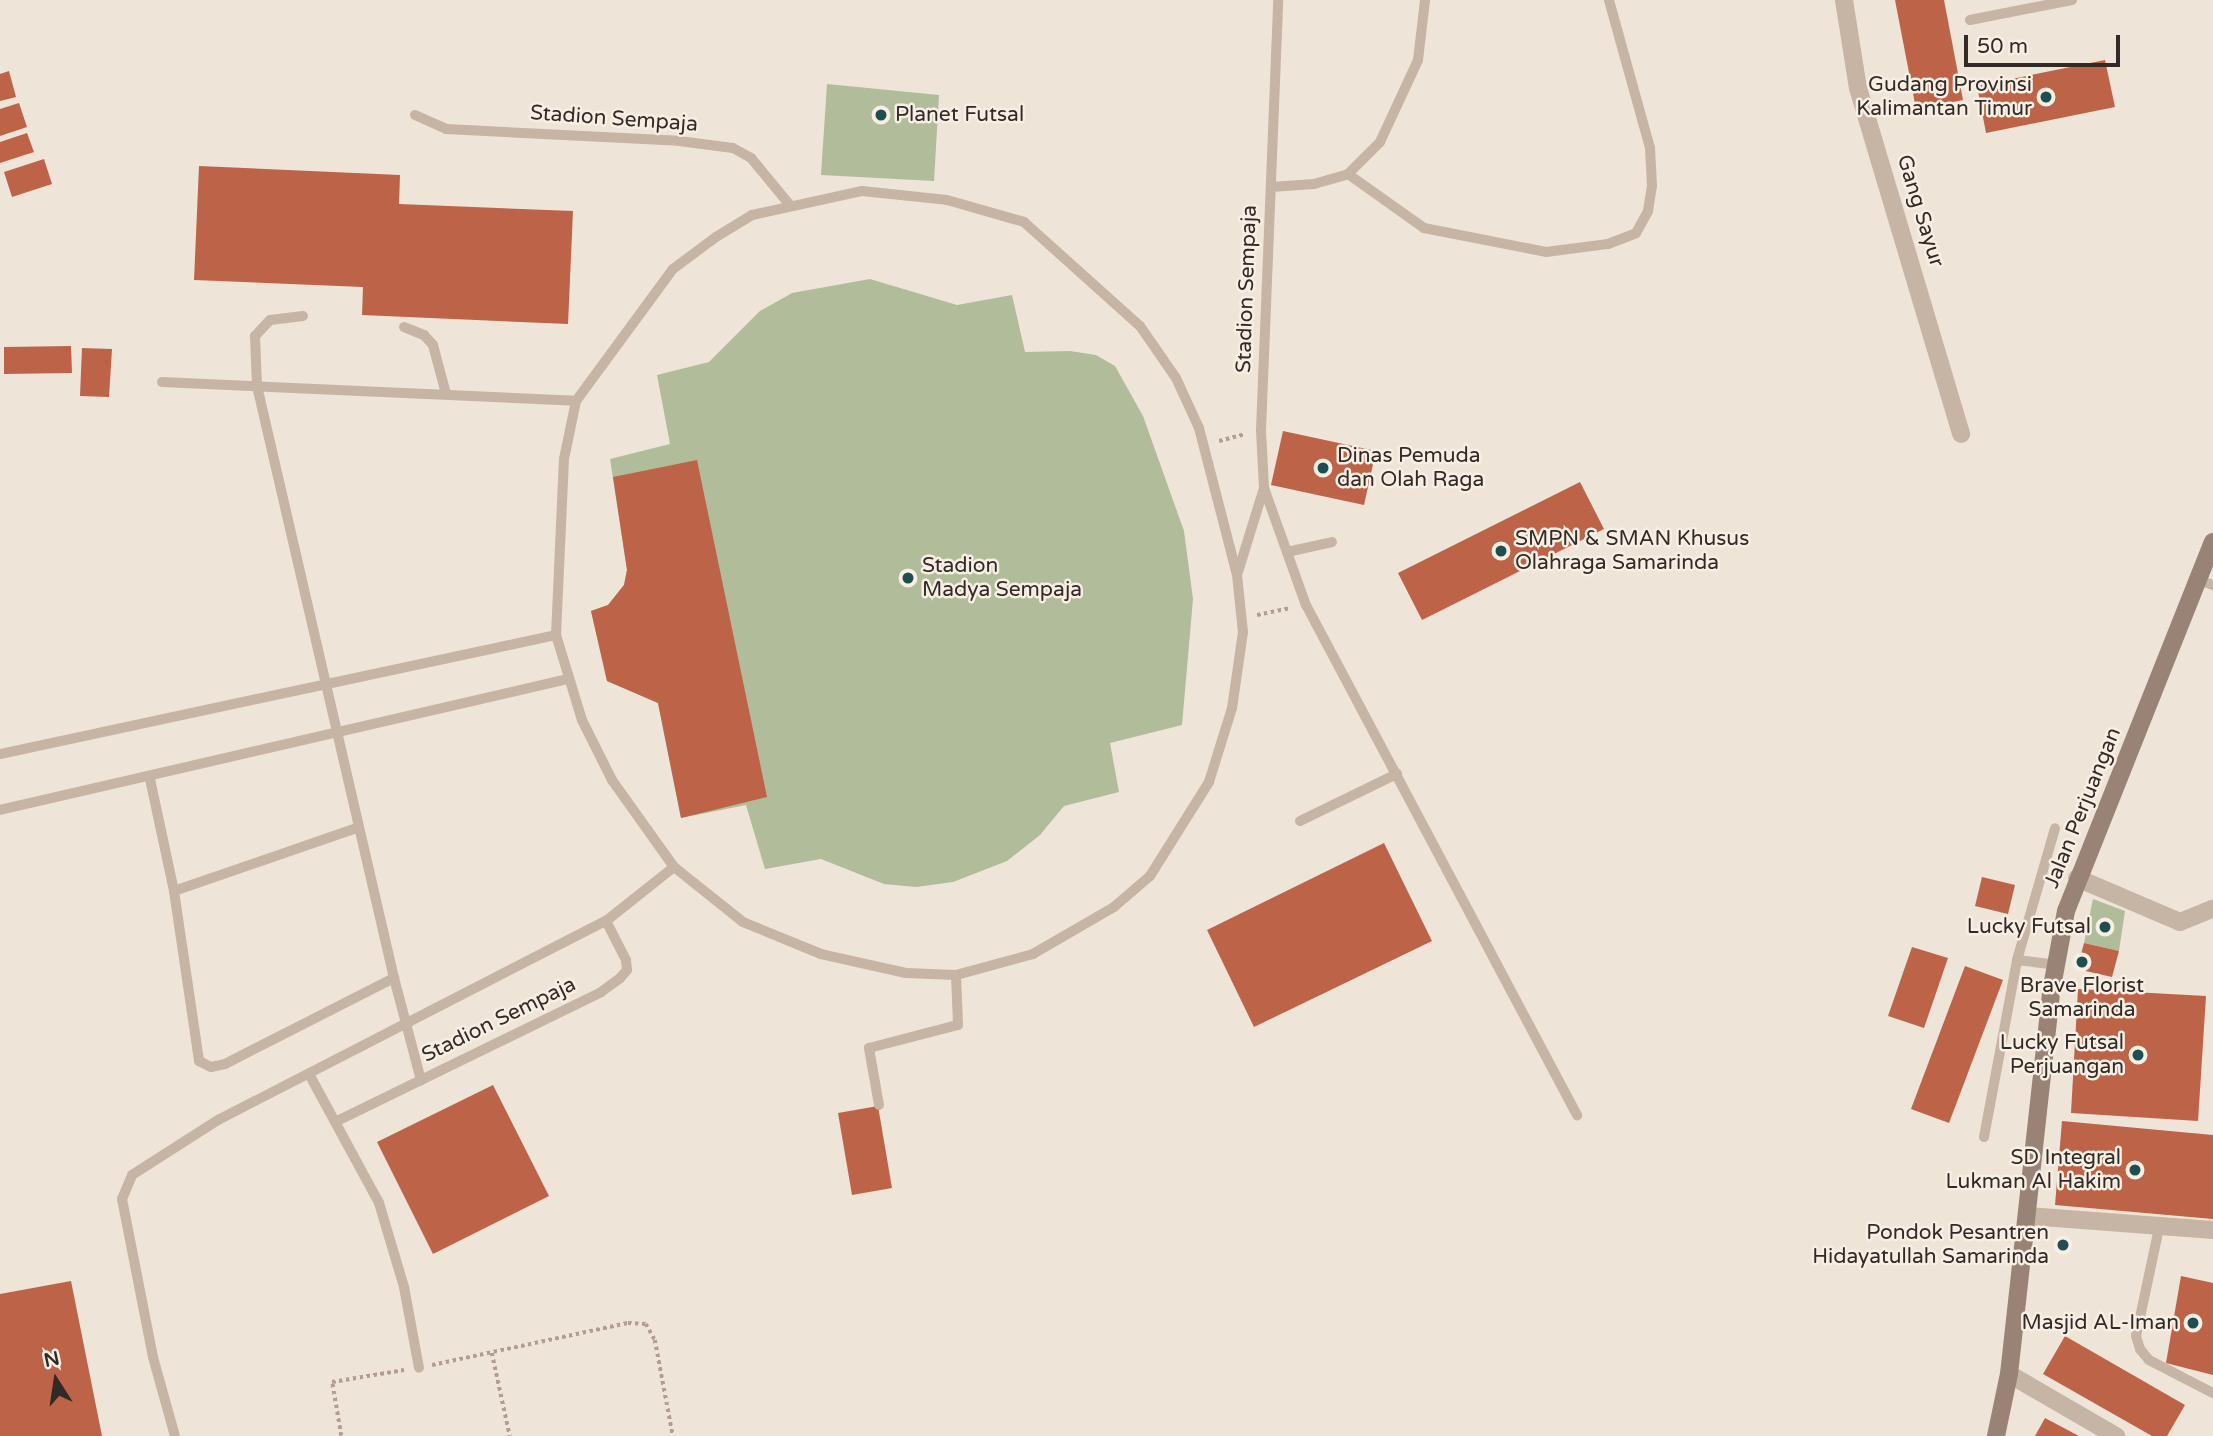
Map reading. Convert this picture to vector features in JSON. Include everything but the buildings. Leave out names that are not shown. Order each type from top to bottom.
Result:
[{"type":"street","name":"Gang Sayur","points":[[1844,0],[1858,88],[1961,434]]},
{"type":"street","name":"Jalan Perjuangan","points":[[1996,1436],[2009,1374],[2056,965],[2077,878],[2206,583],[2213,542]]},
{"type":"street","points":[[2077,878],[2180,922],[2213,909]]},
{"type":"street","points":[[2028,1216],[2213,1230]]},
{"type":"street","points":[[2009,1374],[2116,1436]]},
{"type":"lane","name":"Stadion Sempaja","points":[[1237,575],[1264,488],[1261,430],[1278,0]]},
{"type":"lane","points":[[1271,187],[1314,184],[1348,174],[1380,142],[1412,80],[1426,0]]},
{"type":"lane","points":[[1348,174],[1424,228],[1546,252],[1608,244],[1636,233],[1647,211],[1652,186],[1650,149],[1609,0]]},
{"type":"lane","points":[[1970,20],[2072,0]]},
{"type":"lane","name":"Stadion Sempaja","points":[[415,115],[446,129],[679,141],[733,148],[751,158],[789,204]]},
{"type":"lane","name":"Stadion Sempaja","points":[[862,191],[947,200],[1024,222],[1140,326],[1176,378],[1205,445],[1237,575],[1241,618],[1232,708],[1209,782],[1150,876],[1114,907],[1033,954],[956,975],[906,973],[821,954],[743,922],[674,867],[612,780],[582,720],[556,635],[564,459],[576,401],[673,269],[752,215],[789,204],[862,191]]},
{"type":"lane","points":[[303,316],[270,320],[255,336],[257,386],[338,732],[357,828],[421,1080]]},
{"type":"lane","points":[[404,327],[424,335],[433,345],[446,394]]},
{"type":"lane","points":[[162,382],[576,401]]},
{"type":"lane","points":[[1264,488],[1306,605],[1577,1115]]},
{"type":"lane","points":[[1287,552],[1332,542]]},
{"type":"lane","points":[[0,754],[556,635]]},
{"type":"lane","points":[[0,810],[150,779],[568,679]]},
{"type":"lane","points":[[1300,821],[1397,774]]},
{"type":"lane","points":[[150,779],[174,891],[196,1054],[211,1068],[394,978]]},
{"type":"lane","points":[[174,891],[357,828]]},
{"type":"lane","points":[[1984,1137],[2017,961],[2055,828]]},
{"type":"lane","name":"Stadion Sempaja","points":[[176,1436],[153,1357],[122,1199],[132,1175],[218,1120],[606,921],[674,867]]},
{"type":"lane","name":"Stadion Sempaja","points":[[335,1122],[601,992],[620,978],[627,970],[626,960],[606,921]]},
{"type":"lane","points":[[2017,961],[2056,965]]},
{"type":"lane","points":[[879,1105],[869,1048],[960,1023],[956,975]]},
{"type":"lane","points":[[309,1074],[379,1203],[404,1287],[419,1368]]},
{"type":"lane","points":[[2159,1228],[2136,1336],[2150,1360],[2213,1393]]},
{"type":"path","points":[[1205,445],[1261,430]]},
{"type":"path","points":[[1241,618],[1306,605]]},
{"type":"path","points":[[341,1436],[332,1382],[419,1368],[628,1323],[646,1324],[655,1340],[673,1436]]},
{"type":"path","points":[[492,1353],[510,1436]]},
{"type":"green space","name":"Planet Futsal","points":[[827,84],[939,95],[934,181],[821,175]]},
{"type":"green space","name":"Stadion Madya Sempaja","points":[[870,279],[957,305],[1012,295],[1025,352],[1070,351],[1096,355],[1115,366],[1143,416],[1184,531],[1193,599],[1182,725],[1110,743],[1119,792],[1064,806],[1040,835],[1007,861],[953,882],[916,887],[884,884],[821,859],[765,869],[746,805],[681,818],[658,703],[607,681],[591,611],[608,605],[624,585],[627,570],[610,459],[670,444],[657,375],[709,362],[760,311],[792,293]]},
{"type":"green space","name":"Lucky Futsal","points":[[2093,899],[2125,911],[2119,951],[2084,943]]},
{"type":"place","name":"Gudang Provinsi Kalimantan Timur","points":[[2046,97]]},
{"type":"place","name":"Planet Futsal","points":[[881,115]]},
{"type":"place","name":"Dinas Pemuda dan Olah Raga","points":[[1323,468]]},
{"type":"place","name":"SMPN & SMAN Khusus Olahraga Samarinda","points":[[1501,551]]},
{"type":"place","name":"Stadion Madya Sempaja","points":[[908,578]]},
{"type":"place","name":"Lucky Futsal","points":[[2105,927]]},
{"type":"place","name":"Brave Florist Samarinda","points":[[2082,962]]},
{"type":"place","name":"Lucky Futsal Perjuangan","points":[[2138,1055]]},
{"type":"place","name":"SD Integral Lukman Al Hakim","points":[[2135,1170]]},
{"type":"place","name":"Pondok Pesantren Hidayatullah Samarinda","points":[[2063,1245]]},
{"type":"place","name":"Masjid AL-Iman","points":[[2193,1323]]}]
